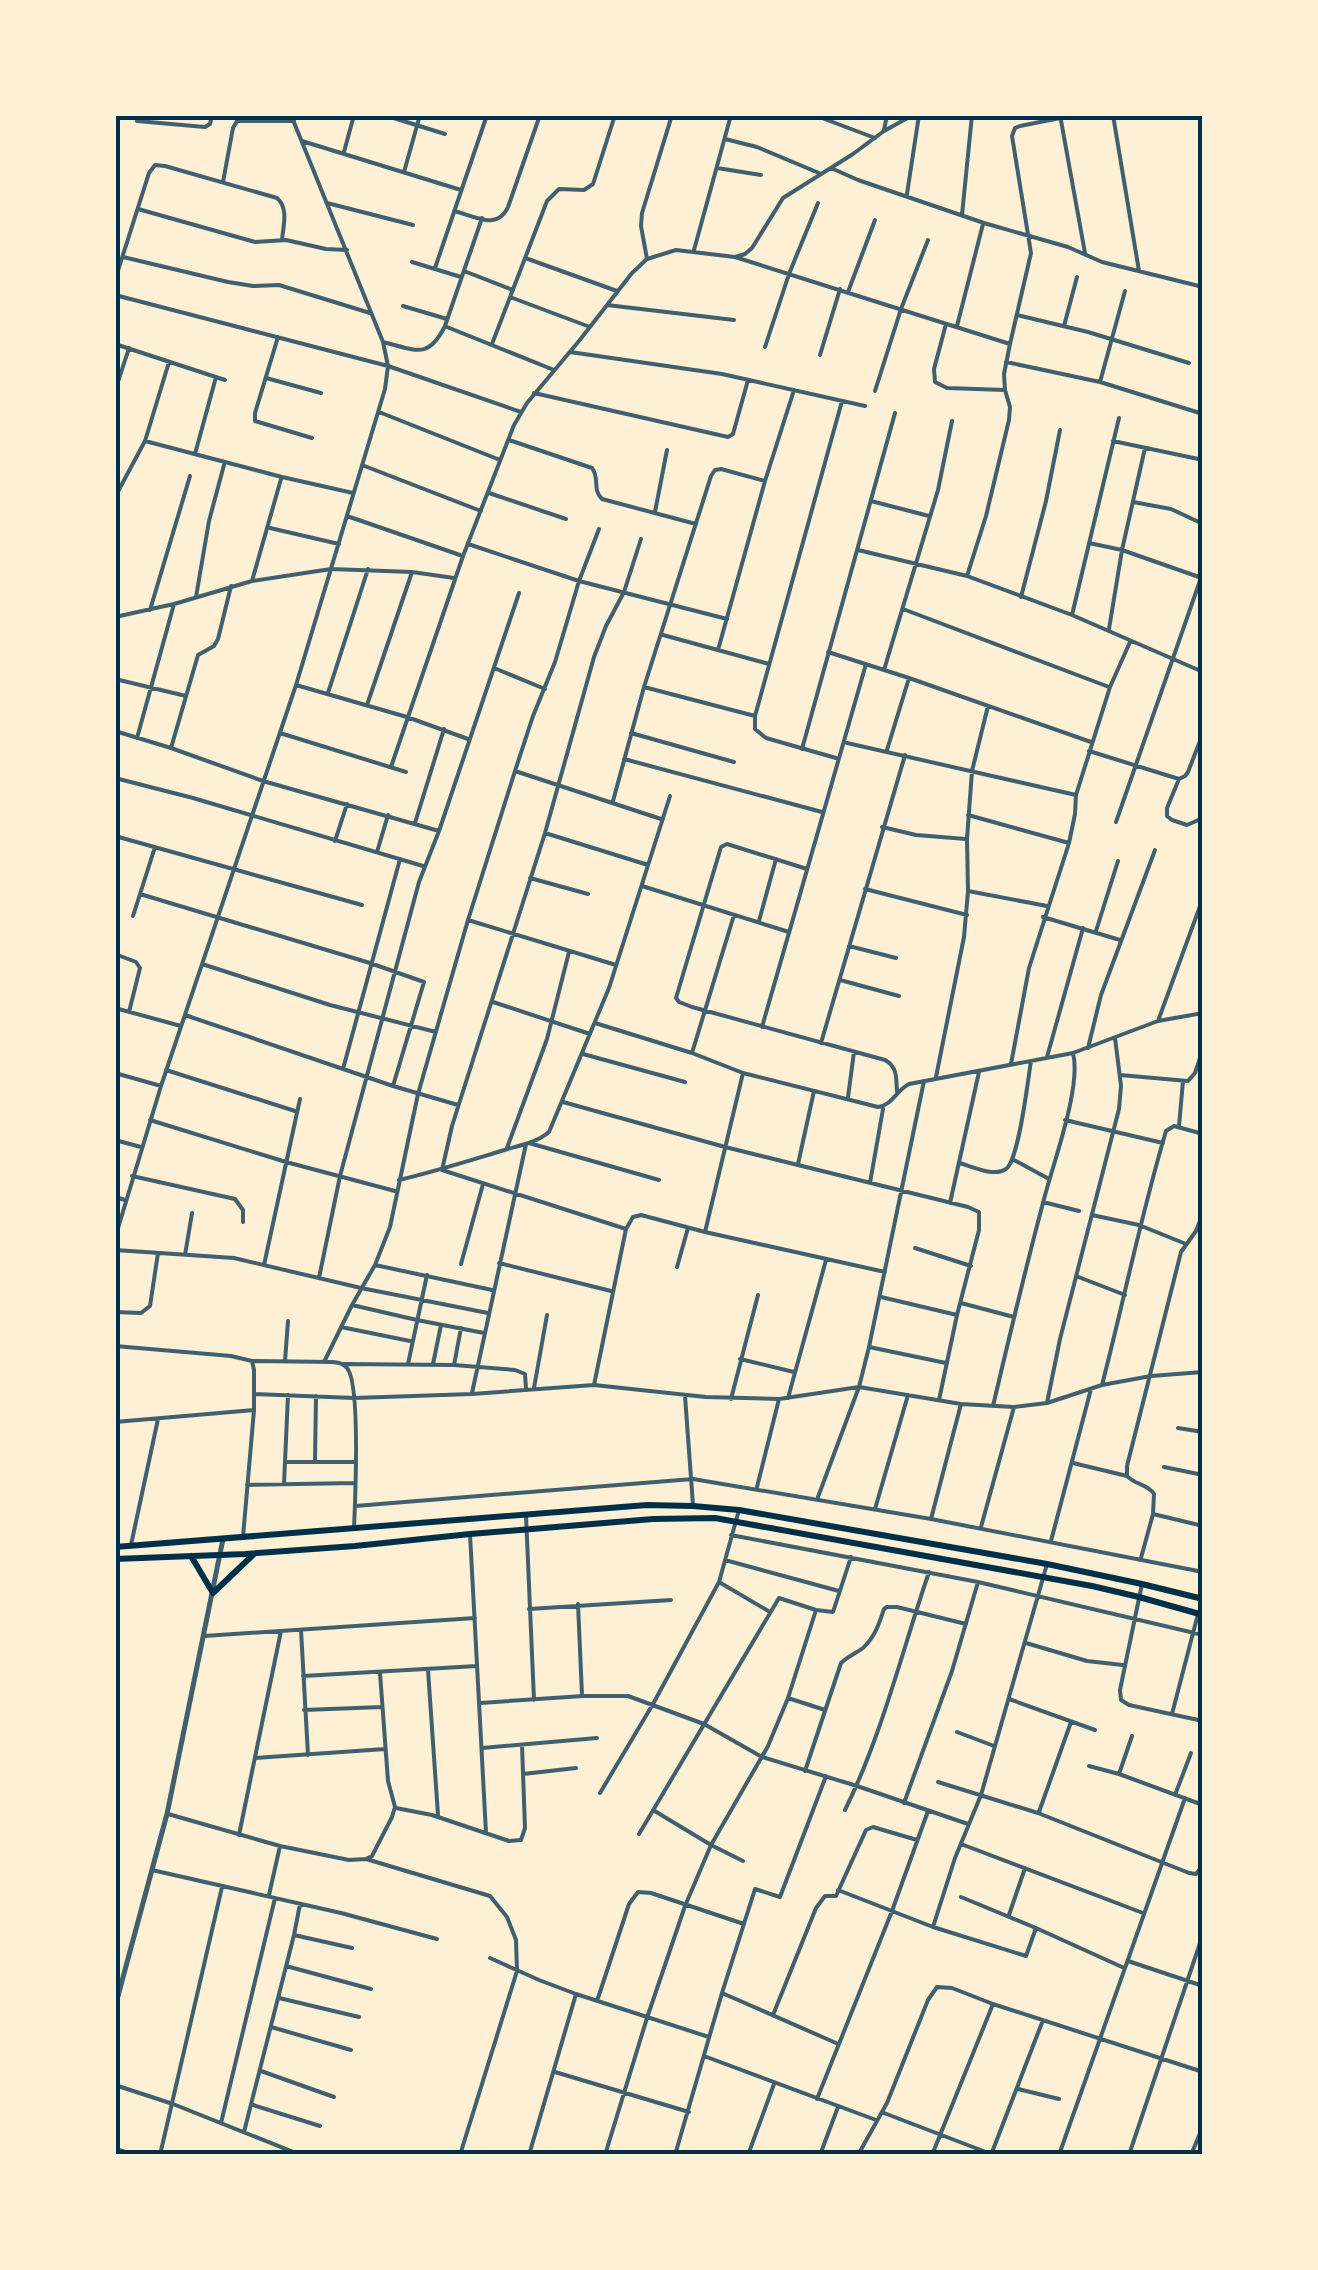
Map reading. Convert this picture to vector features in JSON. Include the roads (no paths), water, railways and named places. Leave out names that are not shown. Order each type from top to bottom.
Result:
[{"type":"main road","points":[[115,1546],[647,1505],[693,1506],[740,1510],[1047,1564],[1203,1599]]},
{"type":"main road","points":[[115,1559],[255,1553],[684,1517],[715,1518],[1043,1577],[1200,1614]]},
{"type":"main road","points":[[191,1556],[213,1593],[255,1553]]},
{"type":"street","points":[[138,120],[205,127],[212,115]]},
{"type":"street","points":[[344,152],[354,115]]},
{"type":"street","points":[[384,115],[445,134]]},
{"type":"street","points":[[404,172],[420,115]]},
{"type":"street","points":[[435,268],[486,115]]},
{"type":"street","points":[[454,210],[499,220],[506,214],[540,115]]},
{"type":"street","points":[[492,344],[547,202],[560,189],[584,190],[593,184],[616,115]]},
{"type":"street","points":[[647,259],[642,241],[642,213],[672,115]]},
{"type":"street","points":[[694,252],[732,115]]},
{"type":"street","points":[[814,115],[874,138]]},
{"type":"street","points":[[884,132],[888,115]]},
{"type":"street","points":[[735,257],[752,248],[783,198],[916,115]]},
{"type":"street","points":[[907,197],[916,115]]},
{"type":"street","points":[[962,216],[972,115]]},
{"type":"street","points":[[1113,115],[1139,271]]},
{"type":"street","points":[[967,576],[1009,420],[1006,362],[1030,263],[1012,136],[1016,128],[1060,116],[1085,255]]},
{"type":"street","points":[[115,1238],[141,1146],[296,685],[379,412],[388,366],[384,342],[292,118],[238,122],[223,182]]},
{"type":"street","points":[[725,139],[775,154],[820,174]]},
{"type":"street","points":[[302,140],[461,190]]},
{"type":"street","points":[[115,280],[154,165],[281,201],[282,240]]},
{"type":"street","points":[[717,168],[761,175]]},
{"type":"street","points":[[831,168],[962,216],[1203,287]]},
{"type":"street","points":[[327,203],[412,225]]},
{"type":"street","points":[[765,347],[818,203]]},
{"type":"street","points":[[138,210],[255,242],[282,240],[347,250]]},
{"type":"street","points":[[384,342],[428,349],[437,342],[482,218]]},
{"type":"street","points":[[848,292],[875,220]]},
{"type":"street","points":[[957,326],[984,223]]},
{"type":"street","points":[[875,391],[900,309],[928,240]]},
{"type":"street","points":[[390,767],[462,556],[521,412],[647,259],[676,250],[735,257],[1010,344]]},
{"type":"street","points":[[123,257],[228,282],[279,285],[372,313]]},
{"type":"street","points":[[526,258],[617,292]]},
{"type":"street","points":[[412,262],[513,290]]},
{"type":"street","points":[[1064,326],[1077,277]]},
{"type":"street","points":[[820,354],[840,290]]},
{"type":"street","points":[[1100,382],[1125,291]]},
{"type":"street","points":[[115,295],[388,366],[521,412]]},
{"type":"street","points":[[510,297],[590,327]]},
{"type":"street","points":[[403,306],[448,319]]},
{"type":"street","points":[[607,306],[734,320]]},
{"type":"street","points":[[1017,315],[1189,363]]},
{"type":"street","points":[[946,324],[934,370],[936,382],[948,388],[1005,390]]},
{"type":"street","points":[[445,326],[554,370]]},
{"type":"street","points":[[278,337],[255,421],[312,438]]},
{"type":"street","points":[[115,344],[226,380]]},
{"type":"street","points":[[115,391],[130,348]]},
{"type":"street","points":[[570,352],[748,379],[865,406]]},
{"type":"street","points":[[115,497],[145,440],[170,362]]},
{"type":"street","points":[[1006,362],[1100,382],[1203,414]]},
{"type":"street","points":[[195,454],[216,377]]},
{"type":"street","points":[[266,378],[322,392]]},
{"type":"street","points":[[534,392],[728,436],[734,430],[748,379]]},
{"type":"street","points":[[718,650],[794,390]]},
{"type":"street","points":[[838,758],[761,735],[755,729],[755,716],[842,401]]},
{"type":"street","points":[[379,412],[501,460]]},
{"type":"street","points":[[802,750],[895,413]]},
{"type":"street","points":[[1072,615],[1119,418]]},
{"type":"street","points":[[884,670],[938,490],[952,421]]},
{"type":"street","points":[[1021,596],[1060,430]]},
{"type":"street","points":[[145,440],[224,463],[353,492]]},
{"type":"street","points":[[509,440],[592,468],[596,491],[602,499],[696,524]]},
{"type":"street","points":[[1113,441],[1203,460]]},
{"type":"street","points":[[1108,631],[1145,448]]},
{"type":"street","points":[[654,512],[667,450]]},
{"type":"street","points":[[196,597],[208,521],[224,463]]},
{"type":"street","points":[[362,465],[482,511]]},
{"type":"street","points":[[613,801],[707,486],[715,470],[765,481]]},
{"type":"street","points":[[150,610],[190,476]]},
{"type":"street","points":[[252,580],[282,477]]},
{"type":"street","points":[[489,493],[566,519]]},
{"type":"street","points":[[871,501],[930,516]]},
{"type":"street","points":[[1132,502],[1170,510],[1203,524]]},
{"type":"street","points":[[347,516],[462,556]]},
{"type":"street","points":[[268,528],[339,544]]},
{"type":"street","points":[[324,1362],[390,1227],[418,1094],[468,920],[598,529]]},
{"type":"street","points":[[442,1170],[458,1106],[545,833],[594,656],[624,592],[641,538]]},
{"type":"street","points":[[1089,543],[1202,575],[1116,822]]},
{"type":"street","points":[[468,544],[579,580],[727,619]]},
{"type":"street","points":[[858,550],[967,576],[1072,615],[1203,672]]},
{"type":"street","points":[[115,617],[252,580],[332,569],[454,578]]},
{"type":"street","points":[[328,693],[368,570]]},
{"type":"street","points":[[366,705],[412,572]]},
{"type":"street","points":[[170,748],[198,655],[218,639],[230,586]]},
{"type":"street","points":[[319,1278],[340,1176],[424,866],[519,592]]},
{"type":"street","points":[[137,738],[174,604]]},
{"type":"street","points":[[903,609],[1110,687]]},
{"type":"street","points":[[662,635],[769,664]]},
{"type":"street","points":[[1011,1064],[1028,968],[1069,843],[1076,795],[1110,687],[1130,642]]},
{"type":"street","points":[[828,652],[1091,742]]},
{"type":"street","points":[[762,1027],[866,664]]},
{"type":"street","points":[[494,668],[546,689]]},
{"type":"street","points":[[886,752],[909,678]]},
{"type":"street","points":[[115,679],[186,696]]},
{"type":"street","points":[[296,685],[407,717],[468,740]]},
{"type":"street","points":[[644,687],[755,716]]},
{"type":"street","points":[[936,1078],[967,915],[972,771],[988,706]]},
{"type":"street","points":[[415,823],[444,730]]},
{"type":"street","points":[[115,731],[263,782],[439,831]]},
{"type":"street","points":[[280,733],[406,772]]},
{"type":"street","points":[[631,733],[734,762]]},
{"type":"street","points":[[1203,733],[1188,772],[1179,779],[1167,808],[1167,816],[1187,825],[1203,818]]},
{"type":"street","points":[[844,742],[1076,795]]},
{"type":"street","points":[[1089,751],[1179,779]]},
{"type":"street","points":[[821,1043],[905,756]]},
{"type":"street","points":[[624,758],[823,812]]},
{"type":"street","points":[[515,771],[661,819]]},
{"type":"street","points":[[115,778],[424,866]]},
{"type":"street","points":[[399,1180],[528,1143],[549,1132],[616,965],[670,796]]},
{"type":"street","points":[[335,841],[348,804]]},
{"type":"street","points":[[968,815],[1069,843]]},
{"type":"street","points":[[377,852],[388,816]]},
{"type":"street","points":[[882,827],[916,836],[968,839]]},
{"type":"street","points":[[545,833],[648,865]]},
{"type":"street","points":[[115,836],[362,905]]},
{"type":"street","points":[[807,869],[723,844],[676,998],[684,1005],[892,1064],[897,1093]]},
{"type":"street","points":[[133,916],[156,847]]},
{"type":"street","points":[[1088,1048],[1101,995],[1155,850]]},
{"type":"street","points":[[343,1069],[400,859]]},
{"type":"street","points":[[759,922],[776,859]]},
{"type":"street","points":[[1096,931],[1118,861]]},
{"type":"street","points":[[530,878],[588,894]]},
{"type":"street","points":[[642,886],[789,932]]},
{"type":"street","points":[[865,889],[967,915]]},
{"type":"street","points":[[968,891],[1048,906]]},
{"type":"street","points":[[140,894],[424,982],[393,1086]]},
{"type":"street","points":[[1158,1021],[1203,898]]},
{"type":"street","points":[[692,1053],[734,915]]},
{"type":"street","points":[[1043,917],[1122,940]]},
{"type":"street","points":[[468,920],[616,965]]},
{"type":"street","points":[[1048,1057],[1083,928]]},
{"type":"street","points":[[849,946],[896,958]]},
{"type":"street","points":[[507,1148],[552,1022],[570,952]]},
{"type":"street","points":[[115,954],[136,962],[140,968],[130,1012]]},
{"type":"street","points":[[202,964],[358,1013],[436,1032]]},
{"type":"street","points":[[840,980],[899,996]]},
{"type":"street","points":[[493,1002],[590,1034]]},
{"type":"street","points":[[115,1008],[181,1026]]},
{"type":"street","points":[[870,1183],[884,1107],[909,1084],[1073,1052],[1158,1021],[1202,1013],[1203,1023]]},
{"type":"street","points":[[184,1015],[458,1106]]},
{"type":"street","points":[[595,1023],[692,1053],[743,1074],[884,1107]]},
{"type":"street","points":[[1047,1402],[1121,1096],[1115,1038]]},
{"type":"street","points":[[1120,1076],[1184,1082],[1192,1078],[1203,1049]]},
{"type":"street","points":[[848,1099],[854,1052]]},
{"type":"street","points":[[992,1406],[1075,1082],[1073,1052]]},
{"type":"street","points":[[583,1054],[685,1082]]},
{"type":"street","points":[[960,1163],[994,1172],[1009,1167],[1031,1060]]},
{"type":"street","points":[[166,1070],[297,1111]]},
{"type":"street","points":[[950,1203],[979,1072]]},
{"type":"street","points":[[115,1074],[161,1086]]},
{"type":"street","points":[[705,1232],[743,1074]]},
{"type":"street","points":[[818,1498],[859,1387],[869,1348],[924,1081]]},
{"type":"street","points":[[1178,1126],[1184,1082]]},
{"type":"street","points":[[798,1164],[814,1091]]},
{"type":"street","points":[[264,1265],[300,1099]]},
{"type":"street","points":[[563,1102],[974,1209],[980,1216],[971,1266],[939,1400]]},
{"type":"street","points":[[150,1120],[397,1192]]},
{"type":"street","points":[[1065,1120],[1163,1143]]},
{"type":"street","points":[[1102,1384],[1126,1295],[1139,1225],[1169,1128],[1178,1126],[1203,1134]]},
{"type":"street","points":[[115,1140],[141,1146]]},
{"type":"street","points":[[528,1143],[659,1180]]},
{"type":"street","points":[[472,1394],[528,1143]]},
{"type":"street","points":[[1013,1159],[1049,1179]]},
{"type":"street","points":[[442,1170],[626,1229]]},
{"type":"street","points":[[132,1176],[235,1199],[244,1210],[244,1222]]},
{"type":"street","points":[[461,1264],[482,1184]]},
{"type":"street","points":[[115,1197],[125,1200]]},
{"type":"street","points":[[1043,1202],[1078,1211]]},
{"type":"street","points":[[184,1254],[192,1212]]},
{"type":"street","points":[[1127,1476],[1178,1263],[1203,1213]]},
{"type":"street","points":[[594,1385],[626,1229],[633,1217],[641,1214],[885,1272]]},
{"type":"street","points":[[1092,1216],[1139,1225],[1186,1244]]},
{"type":"street","points":[[677,1267],[688,1228]]},
{"type":"street","points":[[916,1248],[971,1266]]},
{"type":"street","points":[[115,1250],[234,1258],[488,1313]]},
{"type":"street","points":[[115,1312],[141,1313],[150,1306],[158,1253]]},
{"type":"street","points":[[788,1398],[826,1260]]},
{"type":"street","points":[[500,1263],[612,1291]]},
{"type":"street","points":[[374,1265],[493,1290]]},
{"type":"street","points":[[408,1366],[427,1275]]},
{"type":"street","points":[[1076,1276],[1126,1295]]},
{"type":"street","points":[[731,1398],[758,1294]]},
{"type":"street","points":[[881,1298],[957,1315]]},
{"type":"street","points":[[961,1303],[1014,1317]]},
{"type":"street","points":[[352,1305],[484,1332]]},
{"type":"street","points":[[534,1388],[547,1315]]},
{"type":"street","points":[[285,1361],[288,1321]]},
{"type":"street","points":[[433,1365],[442,1324]]},
{"type":"street","points":[[342,1327],[412,1342]]},
{"type":"street","points":[[454,1365],[461,1328]]},
{"type":"street","points":[[115,1346],[252,1361],[477,1367],[522,1372],[526,1389]]},
{"type":"street","points":[[869,1348],[946,1363]]},
{"type":"street","points":[[740,1360],[795,1372]]},
{"type":"street","points":[[243,1537],[254,1410],[252,1361]]},
{"type":"street","points":[[343,1364],[352,1379],[354,1398],[354,1529]]},
{"type":"street","points":[[254,1394],[354,1398],[594,1385],[685,1396],[779,1399],[859,1387],[962,1404],[1014,1406],[1047,1402],[1102,1384],[1203,1371]]},
{"type":"street","points":[[1051,1541],[1091,1389]]},
{"type":"street","points":[[284,1484],[288,1395]]},
{"type":"street","points":[[875,1508],[908,1395]]},
{"type":"street","points":[[315,1461],[316,1396]]},
{"type":"street","points":[[685,1396],[693,1506]]},
{"type":"street","points":[[757,1488],[779,1399]]},
{"type":"street","points":[[931,1519],[962,1404]]},
{"type":"street","points":[[980,1528],[1014,1406]]},
{"type":"street","points":[[115,1422],[254,1410]]},
{"type":"street","points":[[130,1545],[158,1419]]},
{"type":"street","points":[[1178,1428],[1203,1432]]},
{"type":"street","points":[[285,1462],[354,1462]]},
{"type":"street","points":[[1073,1463],[1127,1476],[1152,1490],[1152,1514],[1141,1559]]},
{"type":"street","points":[[1164,1467],[1203,1476]]},
{"type":"street","points":[[354,1506],[693,1478],[875,1508],[1203,1572]]},
{"type":"street","points":[[247,1485],[355,1483]]},
{"type":"street","points":[[600,1793],[719,1582],[740,1510]]},
{"type":"street","points":[[1152,1514],[1203,1526]]},
{"type":"street","points":[[526,1516],[534,1700]]},
{"type":"street","points":[[470,1534],[486,1833]]},
{"type":"street","points":[[732,1535],[978,1582],[1203,1634]]},
{"type":"street","points":[[115,2007],[167,1814],[223,1539]]},
{"type":"street","points":[[639,1834],[778,1598],[833,1612],[851,1557]]},
{"type":"street","points":[[725,1560],[839,1591]]},
{"type":"street","points":[[933,1926],[981,1795],[1047,1564]]},
{"type":"street","points":[[846,1810],[929,1572]]},
{"type":"street","points":[[719,1582],[770,1612]]},
{"type":"street","points":[[904,1804],[952,1671],[978,1582]]},
{"type":"street","points":[[1142,1584],[1121,1700],[1203,1722]]},
{"type":"street","points":[[529,1609],[671,1600]]},
{"type":"street","points":[[578,1604],[582,1696]]},
{"type":"street","points":[[804,1771],[841,1663],[874,1636],[884,1609],[892,1606],[966,1624]]},
{"type":"street","points":[[605,2155],[686,1906],[710,1845],[762,1757],[788,1698],[816,1610]]},
{"type":"street","points":[[1172,1714],[1200,1614]]},
{"type":"street","points":[[204,1636],[475,1618]]},
{"type":"street","points":[[301,1630],[308,1754]]},
{"type":"street","points":[[239,1835],[281,1632]]},
{"type":"street","points":[[1026,1643],[1088,1661],[1125,1666]]},
{"type":"street","points":[[303,1676],[477,1666]]},
{"type":"street","points":[[428,1670],[438,1817]]},
{"type":"street","points":[[366,1859],[377,1849],[395,1808],[389,1790],[380,1673]]},
{"type":"street","points":[[480,1703],[628,1696],[704,1724],[762,1757],[968,1824]]},
{"type":"street","points":[[788,1698],[825,1710]]},
{"type":"street","points":[[1009,1699],[1095,1730]]},
{"type":"street","points":[[304,1710],[382,1707]]},
{"type":"street","points":[[1038,1813],[1071,1722]]},
{"type":"street","points":[[957,1732],[995,1746]]},
{"type":"street","points":[[1119,1774],[1132,1736]]},
{"type":"street","points":[[482,1748],[597,1738]]},
{"type":"street","points":[[395,1808],[521,1840],[526,1828],[522,1745]]},
{"type":"street","points":[[254,1758],[385,1749]]},
{"type":"street","points":[[1175,1794],[1192,1753]]},
{"type":"street","points":[[1090,1766],[1203,1805]]},
{"type":"street","points":[[523,1774],[576,1768]]},
{"type":"street","points":[[675,2155],[755,1889],[780,1897],[826,1776]]},
{"type":"street","points":[[938,1782],[1038,1813],[1193,1874],[1203,1865]]},
{"type":"street","points":[[1059,2155],[1184,1798]]},
{"type":"street","points":[[654,1810],[742,1861]]},
{"type":"street","points":[[816,2098],[892,1912],[928,1811]]},
{"type":"street","points":[[167,1814],[280,1846],[349,1860],[366,1859],[490,1896],[507,1916],[516,1940],[517,1971],[460,2155]]},
{"type":"street","points":[[773,2015],[816,1908],[826,1896],[836,1896],[864,1833],[870,1827],[917,1840]]},
{"type":"street","points":[[961,1844],[1144,1913]]},
{"type":"street","points":[[268,1897],[280,1846]]},
{"type":"street","points":[[1009,1916],[1026,1868]]},
{"type":"street","points":[[152,1870],[437,1939]]},
{"type":"street","points":[[160,2155],[222,1888]]},
{"type":"street","points":[[838,1890],[1026,1956],[1036,1928]]},
{"type":"street","points":[[598,2000],[633,1896],[638,1892],[744,1924]]},
{"type":"street","points":[[961,1897],[1123,1968]]},
{"type":"street","points":[[220,2122],[275,1898]]},
{"type":"street","points":[[244,2132],[300,1904]]},
{"type":"street","points":[[1129,2155],[1203,1934]]},
{"type":"street","points":[[294,1935],[352,1948]]},
{"type":"street","points":[[490,1958],[576,1994],[709,2037]]},
{"type":"street","points":[[1128,1961],[1203,1986]]},
{"type":"street","points":[[286,1966],[372,1989]]},
{"type":"street","points":[[858,2155],[882,2113],[928,2000],[937,1987],[952,1988],[1203,2072]]},
{"type":"street","points":[[722,1993],[838,2044]]},
{"type":"street","points":[[529,2155],[576,1994]]},
{"type":"street","points":[[279,1998],[359,2017]]},
{"type":"street","points":[[932,2155],[993,2004]]},
{"type":"street","points":[[882,2113],[991,2155],[1043,2020]]},
{"type":"street","points":[[271,2027],[350,2050]]},
{"type":"street","points":[[704,2056],[876,2120]]},
{"type":"street","points":[[261,2071],[334,2097]]},
{"type":"street","points":[[555,2072],[689,2112]]},
{"type":"street","points":[[748,2155],[775,2083]]},
{"type":"street","points":[[115,2086],[173,2104],[302,2155]]},
{"type":"street","points":[[1018,2089],[1059,2099]]},
{"type":"street","points":[[253,2104],[320,2126]]},
{"type":"street","points":[[820,2155],[838,2108]]},
{"type":"street","points":[[1192,2155],[1203,2126]]},
{"type":"street","points":[[115,2149],[136,2155]]}]
